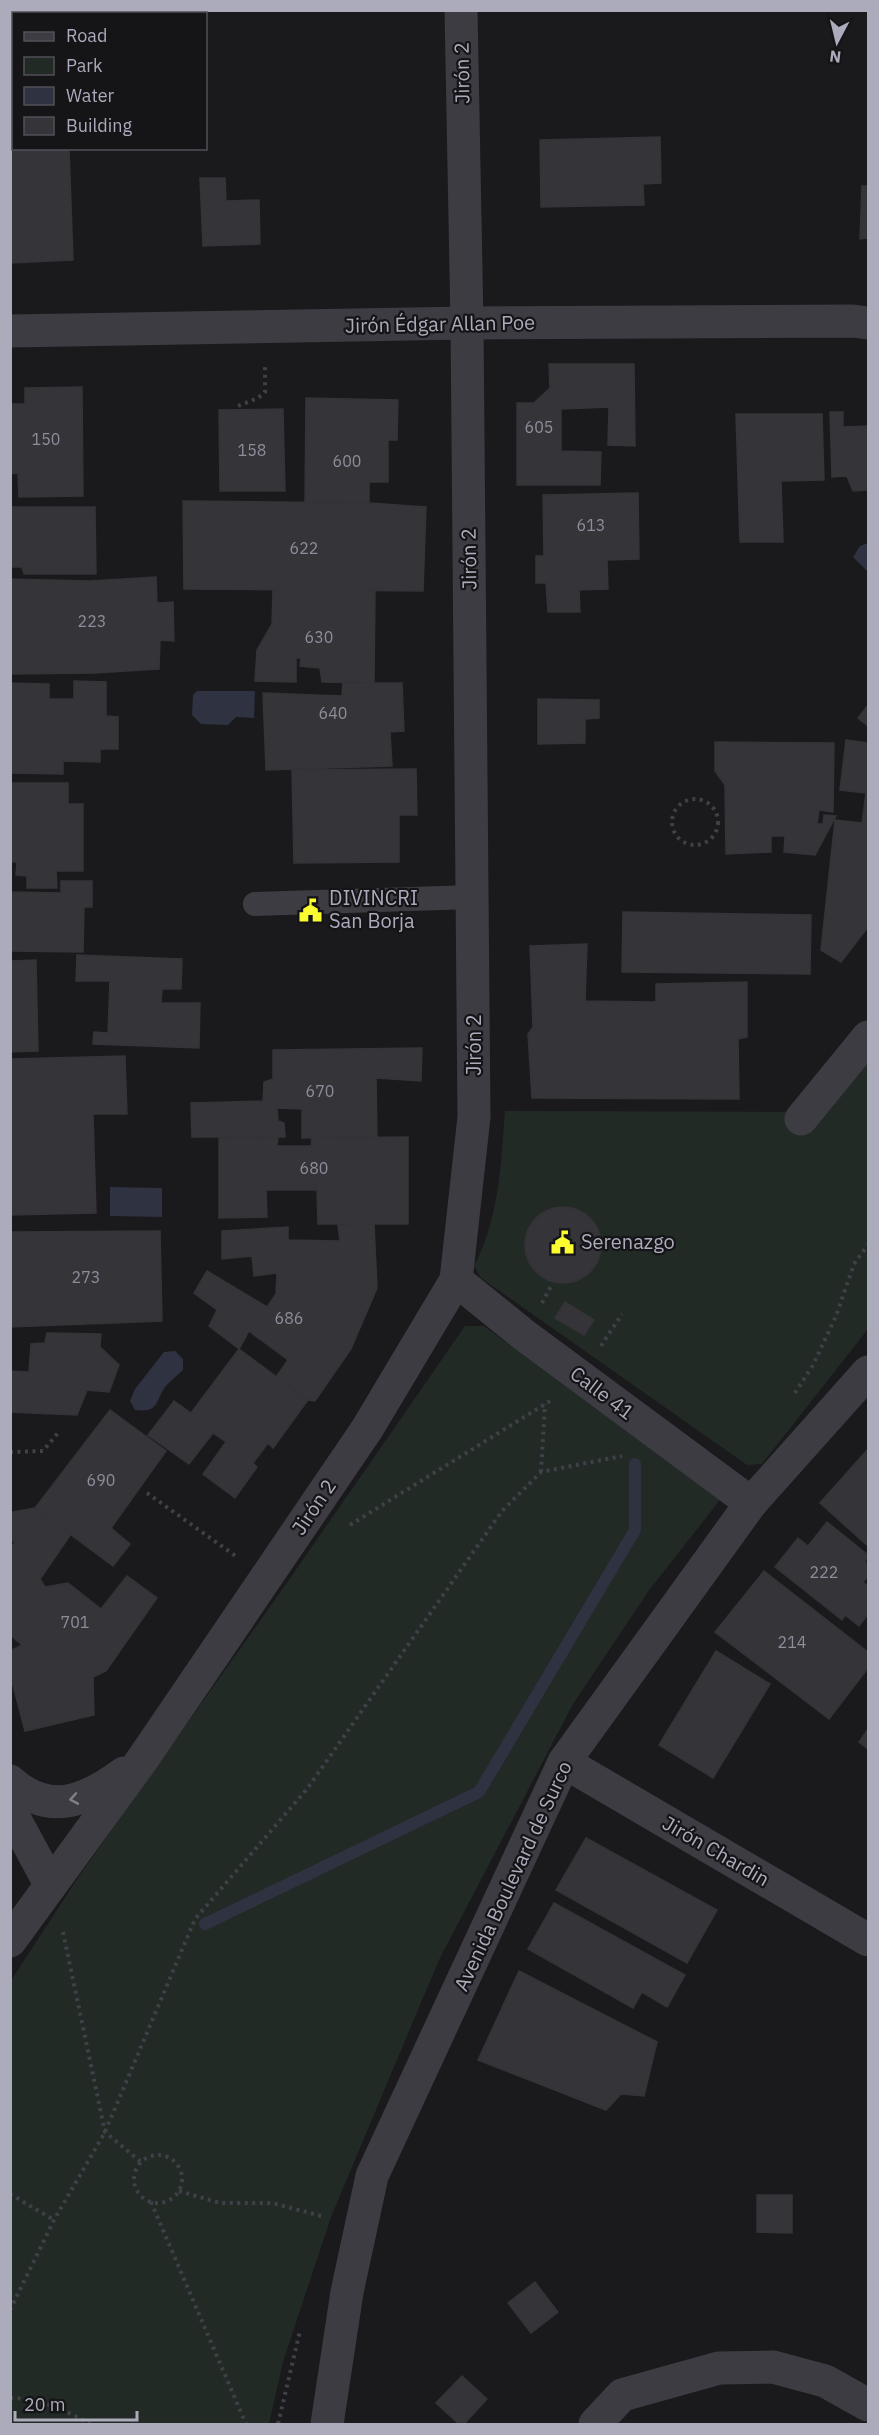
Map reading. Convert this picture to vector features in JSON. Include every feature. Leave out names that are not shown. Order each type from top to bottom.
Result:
[{"type":"street","name":"Jirón 2","points":[[10,1941],[142,1760],[367,1429],[456,1280],[474,1117],[467,323],[461,10]]},
{"type":"street","name":"Jirón Édgar Allan Poe","points":[[10,331],[467,323],[841,321],[868,323]]},
{"type":"street","points":[[801,1119],[868,1037]]},
{"type":"street","name":"Calle 41","points":[[456,1280],[524,1335],[751,1503]]},
{"type":"street","name":"Avenida Boulevard de Surco","points":[[327,2424],[347,2292],[372,2176],[564,1762],[751,1503],[868,1372]]},
{"type":"street","points":[[10,1781],[24,1794],[52,1803],[82,1798],[103,1788],[142,1760]]},
{"type":"street","name":"Jirón Chardin","points":[[564,1762],[868,1940]]},
{"type":"street","points":[[10,1810],[50,1884]]},
{"type":"street","points":[[595,2424],[622,2395],[719,2368],[773,2367],[825,2381],[868,2405]]},
{"type":"lane","points":[[255,904],[473,897]]},
{"type":"path","points":[[238,406],[266,392],[265,361]]},
{"type":"path","points":[[696,798],[708,802],[716,812],[719,825],[716,833],[704,843],[690,844],[678,838],[672,826],[674,812],[683,802],[696,798]]},
{"type":"path","points":[[792,1399],[813,1365],[836,1316],[854,1264],[868,1245]]},
{"type":"path","points":[[537,1311],[551,1286]]},
{"type":"path","points":[[596,1353],[622,1314]]},
{"type":"path","points":[[345,1528],[545,1404],[541,1472]]},
{"type":"path","points":[[10,2310],[54,2220],[105,2132],[195,1919],[307,1789],[502,1511],[541,1472],[628,1455],[652,1430]]},
{"type":"path","points":[[10,1452],[43,1451],[58,1433]]},
{"type":"path","points":[[147,1493],[239,1558]]},
{"type":"path","points":[[61,1922],[105,2132],[141,2162]]},
{"type":"path","points":[[150,2202],[167,2201],[179,2191],[182,2176],[180,2168],[169,2158],[154,2155],[141,2162],[134,2176],[135,2185],[138,2192],[150,2202],[246,2424]]},
{"type":"path","points":[[179,2191],[220,2203],[272,2203],[326,2218]]},
{"type":"path","points":[[10,2194],[54,2220]]},
{"type":"path","points":[[10,2398],[21,2398],[68,2412],[90,2424]]},
{"type":"green space","points":[[868,1060],[868,1329],[762,1464],[747,1465],[481,1278],[474,1266],[494,1210],[505,1111],[828,1112]]},
{"type":"green space","points":[[465,1326],[484,1326],[720,1500],[650,1589],[573,1704],[439,1960],[331,2217],[283,2362],[269,2424],[11,2424],[10,1982],[79,1876]]},
{"type":"water","points":[[868,543],[868,572],[853,557],[860,546]]},
{"type":"water","points":[[197,691],[255,691],[254,718],[236,717],[228,725],[201,724],[192,715],[193,695]]},
{"type":"water","points":[[110,1187],[162,1188],[162,1217],[110,1216]]},
{"type":"water","points":[[175,1351],[183,1359],[183,1370],[165,1387],[152,1408],[135,1410],[130,1401],[135,1389],[164,1352]]},
{"type":"building","points":[[660,137],[661,183],[643,184],[644,205],[541,207],[540,140]]},
{"type":"building","points":[[12,142],[12,150],[69,150],[73,260],[10,263],[10,143]]},
{"type":"building","points":[[200,178],[225,178],[226,201],[259,200],[260,244],[203,246]]},
{"type":"building","points":[[862,186],[868,186],[868,238],[860,239]]},
{"type":"building","points":[[549,364],[634,364],[635,446],[608,445],[609,407],[561,409],[561,451],[601,452],[600,485],[517,485],[517,403],[534,403],[550,388]]},
{"type":"building","points":[[82,387],[83,496],[19,497],[18,473],[10,474],[10,404],[25,404],[25,388]]},
{"type":"building","points":[[306,398],[398,400],[397,440],[388,440],[388,482],[369,482],[369,503],[305,502]]},
{"type":"building","points":[[283,409],[285,491],[220,491],[219,410]]},
{"type":"building","points":[[830,412],[843,412],[843,427],[868,426],[868,490],[853,491],[847,476],[832,477]]},
{"type":"building","points":[[736,414],[822,414],[824,480],[781,481],[783,542],[740,542]]},
{"type":"building","points":[[638,493],[639,559],[607,560],[608,589],[579,590],[580,612],[548,612],[546,583],[536,583],[536,556],[544,556],[543,495]]},
{"type":"building","points":[[183,501],[369,503],[426,507],[423,591],[184,589]]},
{"type":"building","points":[[10,507],[95,507],[96,574],[24,574],[22,567],[10,567]]},
{"type":"building","points":[[156,577],[157,603],[173,602],[174,641],[160,640],[159,669],[94,673],[10,674],[10,579],[90,581]]},
{"type":"building","points":[[273,590],[375,590],[374,683],[322,682],[320,668],[300,666],[301,658],[296,658],[296,682],[255,681],[257,650],[272,624]]},
{"type":"building","points":[[74,681],[106,682],[106,716],[118,717],[118,749],[100,749],[100,762],[63,761],[63,774],[10,773],[10,683],[49,684],[49,699],[74,699]]},
{"type":"building","points":[[343,683],[402,683],[404,731],[390,732],[392,766],[266,770],[263,693],[342,696]]},
{"type":"building","points":[[538,699],[599,700],[599,718],[585,719],[585,743],[538,744]]},
{"type":"building","points":[[868,705],[868,726],[858,718]]},
{"type":"building","points":[[846,740],[868,743],[868,927],[841,962],[821,950],[835,820],[862,823],[866,793],[840,790]]},
{"type":"building","points":[[715,742],[834,743],[833,812],[819,810],[817,824],[823,824],[824,815],[836,816],[815,855],[784,852],[785,836],[771,836],[771,852],[726,854],[725,785],[715,771]]},
{"type":"building","points":[[416,769],[417,815],[399,815],[399,862],[294,863],[292,770]]},
{"type":"building","points":[[10,783],[68,783],[68,804],[83,804],[83,871],[56,871],[57,888],[27,888],[27,876],[16,875],[17,862],[10,862]]},
{"type":"building","points":[[61,881],[92,881],[92,907],[84,907],[83,952],[10,951],[10,892],[61,893]]},
{"type":"building","points":[[623,912],[811,915],[810,974],[622,972]]},
{"type":"building","points":[[587,944],[585,1001],[656,1002],[656,984],[747,982],[747,1037],[738,1039],[739,1099],[532,1098],[528,1034],[533,1027],[530,946]]},
{"type":"building","points":[[77,955],[182,959],[181,989],[162,989],[161,1003],[200,1003],[199,1048],[93,1044],[94,1032],[108,1033],[110,981],[76,981]]},
{"type":"building","points":[[36,960],[38,1051],[10,1052],[10,961]]},
{"type":"building","points":[[422,1048],[421,1081],[376,1078],[377,1137],[302,1138],[302,1109],[277,1108],[278,1121],[284,1123],[285,1137],[192,1137],[191,1103],[263,1101],[264,1082],[273,1079],[273,1050]]},
{"type":"building","points":[[125,1056],[127,1114],[93,1114],[96,1213],[10,1215],[10,1059]]},
{"type":"building","points":[[278,1137],[277,1146],[311,1146],[312,1138],[408,1137],[408,1224],[318,1224],[317,1190],[266,1190],[267,1217],[219,1218],[219,1138]]},
{"type":"building","name":"Serenazgo","points":[[563,1207],[578,1210],[590,1218],[598,1230],[601,1245],[598,1260],[590,1272],[578,1280],[563,1283],[548,1280],[536,1272],[528,1260],[525,1245],[528,1230],[536,1218],[548,1210]]},
{"type":"building","points":[[374,1224],[377,1288],[351,1349],[315,1401],[308,1400],[276,1377],[288,1360],[249,1331],[239,1349],[209,1326],[217,1310],[194,1293],[207,1271],[267,1307],[276,1294],[277,1273],[254,1276],[252,1256],[222,1259],[222,1231],[288,1227],[288,1240],[340,1241],[338,1225]]},
{"type":"building","points":[[160,1231],[162,1321],[10,1327],[10,1232]]},
{"type":"building","points":[[565,1302],[594,1320],[584,1335],[555,1318]]},
{"type":"building","points":[[47,1333],[101,1334],[100,1347],[119,1365],[109,1392],[87,1390],[77,1415],[10,1412],[10,1371],[29,1372],[31,1344],[45,1343]]},
{"type":"building","points":[[239,1349],[308,1400],[273,1448],[268,1443],[253,1463],[257,1467],[235,1498],[203,1474],[226,1442],[213,1433],[189,1464],[148,1435],[174,1401],[191,1413]]},
{"type":"building","points":[[110,1410],[166,1451],[111,1528],[130,1544],[113,1566],[35,1508]]},
{"type":"building","points":[[868,1449],[868,1546],[820,1503]]},
{"type":"building","points":[[35,1508],[71,1534],[40,1579],[45,1587],[68,1583],[101,1609],[127,1576],[157,1598],[106,1671],[93,1677],[94,1715],[25,1731],[10,1674],[10,1651],[22,1645],[10,1635],[10,1549],[15,1542],[10,1539],[10,1515],[13,1512]]},
{"type":"building","points":[[827,1522],[868,1555],[865,1562],[868,1565],[868,1576],[863,1582],[868,1586],[868,1614],[859,1626],[845,1615],[842,1620],[775,1567],[798,1538],[808,1546]]},
{"type":"building","points":[[764,1571],[868,1652],[868,1668],[829,1719],[715,1632]]},
{"type":"building","points":[[716,1651],[770,1684],[713,1778],[659,1745]]},
{"type":"building","points":[[868,1729],[868,1749],[859,1742]]},
{"type":"building","points":[[586,1838],[717,1910],[687,1963],[556,1890]]},
{"type":"building","points":[[554,1903],[685,1975],[667,2007],[642,1992],[633,2008],[528,1949]]},
{"type":"building","points":[[519,1971],[657,2042],[644,2096],[621,2094],[606,2110],[478,2060]]},
{"type":"building","points":[[757,2195],[792,2195],[792,2233],[757,2232]]},
{"type":"building","points":[[535,2282],[558,2312],[531,2333],[508,2303]]},
{"type":"building","points":[[462,2376],[487,2399],[464,2424],[459,2424],[436,2403]]},
{"type":"waterway","points":[[205,1924],[479,1792],[635,1530],[635,1464]]},
{"type":"place","name":"DIVINCRI San Borja","points":[[311,910]]},
{"type":"place","name":"Serenazgo","points":[[563,1242]]}]
